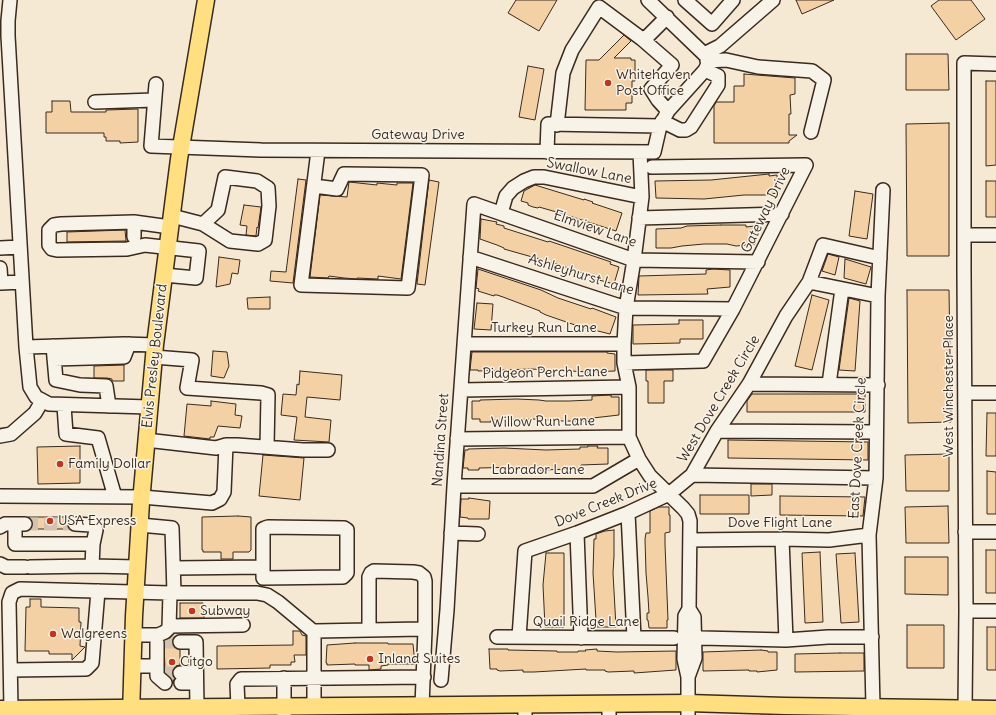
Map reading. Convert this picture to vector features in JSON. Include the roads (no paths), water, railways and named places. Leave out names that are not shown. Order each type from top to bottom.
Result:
[{"type":"main road","name":"Elvis Presley Boulevard","points":[[131,712],[137,567],[149,407],[164,275],[181,147],[206,0]]},
{"type":"main road","points":[[7,710],[36,712],[172,712],[203,710],[283,711],[317,709],[350,711],[403,710],[422,706],[458,710],[688,709],[785,711],[864,710],[918,712],[996,709]]},
{"type":"street","points":[[10,0],[8,36],[26,347],[30,387],[32,392],[42,401],[49,404],[64,406],[149,407]]},
{"type":"street","points":[[546,152],[548,124],[557,125],[663,119],[680,130],[686,130],[691,127],[718,85],[718,76],[667,17],[648,0]]},
{"type":"street","points":[[684,0],[712,24],[733,0]]},
{"type":"street","points":[[663,119],[720,46],[773,0]]},
{"type":"street","points":[[557,125],[563,73],[572,50],[599,7],[642,39],[672,65],[651,89],[658,100],[663,119]]},
{"type":"street","points":[[642,39],[648,36],[667,17]]},
{"type":"street","points":[[706,62],[726,60],[758,67],[812,71],[824,80],[811,132]]},
{"type":"street","name":"West Winchester Place","points":[[965,709],[966,532],[964,63],[996,64]]},
{"type":"street","points":[[95,102],[154,100],[156,84]]},
{"type":"street","name":"Gateway Drive","points":[[154,100],[151,146],[318,151],[654,152],[663,119]]},
{"type":"street","points":[[314,186],[338,189],[344,174],[422,175],[408,288],[301,285],[318,151]]},
{"type":"street","name":"Dove Creek Drive","points":[[519,637],[525,551],[628,513],[669,494],[650,476],[639,460],[629,437],[629,388],[624,363],[624,344],[626,308],[642,197],[640,152]]},
{"type":"street","name":"Gateway Drive","points":[[624,363],[703,361],[734,309],[806,165],[652,167]]},
{"type":"street","points":[[164,275],[196,278],[199,251],[145,245],[127,249],[58,250],[52,249],[49,245],[49,230],[54,225],[60,224],[171,221],[203,224],[230,241],[258,244],[265,240],[269,206],[268,188],[257,180],[225,177],[218,210],[203,224]]},
{"type":"street","name":"Swallow Lane","points":[[501,213],[506,196],[512,188],[534,177],[544,177],[642,197]]},
{"type":"street","name":"East Dove Creek Circle","points":[[864,710],[872,637],[869,535],[876,478],[878,296],[874,257],[883,190]]},
{"type":"street","name":"Elmview Lane","points":[[474,204],[634,260],[758,262]]},
{"type":"street","name":"Nandina Street","points":[[441,680],[474,204]]},
{"type":"street","points":[[639,218],[782,214]]},
{"type":"street","points":[[134,222],[134,237]]},
{"type":"street","points":[[965,235],[996,235]]},
{"type":"street","name":"West Dove Creek Circle","points":[[669,494],[692,476],[717,430],[749,384],[786,316],[809,282],[823,245],[874,257]]},
{"type":"street","points":[[0,248],[20,247]]},
{"type":"street","name":"Ashleyhurst Lane","points":[[470,257],[626,308],[734,309]]},
{"type":"street","points":[[0,268],[1,283],[22,282]]},
{"type":"street","points":[[809,282],[878,296]]},
{"type":"street","points":[[829,384],[842,289]]},
{"type":"street","points":[[26,347],[128,344],[192,360],[188,388],[261,393],[268,395],[267,447]]},
{"type":"street","points":[[54,359],[124,357],[128,344]]},
{"type":"street","name":"Turkey Run Lane","points":[[464,344],[624,344]]},
{"type":"street","points":[[55,346],[54,359],[56,380],[80,385],[106,386],[109,406]]},
{"type":"street","points":[[749,384],[878,385]]},
{"type":"street","name":"Pidgeon Perch Lane","points":[[461,390],[629,388]]},
{"type":"street","points":[[965,393],[996,393]]},
{"type":"street","points":[[0,436],[10,434],[35,413],[42,401]]},
{"type":"street","points":[[64,406],[66,434],[98,438],[115,497]]},
{"type":"street","points":[[717,430],[876,432]]},
{"type":"street","name":"Willow Run Lane","points":[[457,439],[629,437]]},
{"type":"street","points":[[146,440],[216,448],[226,445],[303,450],[328,450]]},
{"type":"street","points":[[0,496],[142,497],[212,503],[220,499],[224,492],[226,445]]},
{"type":"street","name":"Labrador Lane","points":[[454,486],[593,486],[639,460]]},
{"type":"street","points":[[692,476],[876,478]]},
{"type":"street","points":[[669,494],[688,514],[690,521],[689,609],[694,617],[688,638],[695,658],[688,677],[688,709]]},
{"type":"street","points":[[628,513],[634,638]]},
{"type":"street","points":[[0,527],[5,524],[20,524],[15,544],[93,544]]},
{"type":"street","points":[[75,524],[91,525],[94,526],[96,530],[93,544],[92,566]]},
{"type":"street","points":[[134,639],[158,635],[165,632],[170,626],[174,568],[172,528],[140,525]]},
{"type":"street","points":[[174,568],[263,573],[343,577],[347,573],[347,530],[344,528],[268,527],[263,529],[263,573],[264,595]]},
{"type":"street","points":[[966,532],[996,532]]},
{"type":"street","points":[[451,533],[478,534]]},
{"type":"street","points":[[577,533],[581,638]]},
{"type":"street","name":"Dove Flight Lane","points":[[690,540],[829,540],[869,535]]},
{"type":"street","points":[[782,539],[786,640]]},
{"type":"street","points":[[0,564],[6,567],[137,567]]},
{"type":"street","points":[[368,630],[369,577],[371,573],[374,571],[413,572],[419,573],[424,577],[425,630],[422,706]]},
{"type":"street","points":[[7,710],[11,670],[9,602],[12,593],[20,589],[267,595],[278,602],[314,632]]},
{"type":"street","points":[[11,670],[86,670],[92,663],[98,591]]},
{"type":"street","points":[[966,611],[996,611]]},
{"type":"street","points":[[170,626],[242,626]]},
{"type":"street","points":[[314,632],[425,630]]},
{"type":"street","points":[[314,632],[314,678],[317,709]]},
{"type":"street","name":"Quail Ridge Lane","points":[[498,637],[786,640],[828,637],[872,637]]},
{"type":"street","points":[[132,666],[161,674],[161,647],[134,639]]},
{"type":"street","points":[[180,647],[196,642],[196,678],[203,710]]},
{"type":"street","points":[[235,710],[238,684],[241,679],[424,677]]},
{"type":"street","points":[[181,678],[196,678]]},
{"type":"street","points":[[283,711],[284,678]]},
{"type":"tunnel","points":[[25,524],[75,524]]},
{"type":"tunnel","points":[[164,642],[180,642]]},
{"type":"tunnel","points":[[165,673],[180,673]]},
{"type":"place","name":"Whitehaven Post Office","points":[[608,83]]},
{"type":"place","name":"Family Dollar","points":[[60,464]]},
{"type":"place","name":"USA Express","points":[[50,521]]},
{"type":"place","name":"Subway","points":[[192,611]]},
{"type":"place","name":"Walgreens","points":[[53,634]]},
{"type":"place","name":"Inland Suites","points":[[370,659]]},
{"type":"place","name":"Citgo","points":[[172,662]]}]
